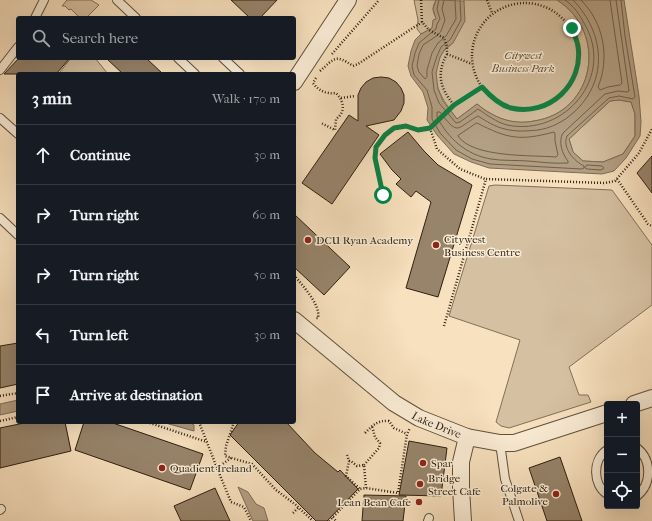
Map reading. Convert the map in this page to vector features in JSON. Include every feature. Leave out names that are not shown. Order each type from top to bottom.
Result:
[{"type":"street","points":[[296,79],[348,0]]},
{"type":"street","name":"Lake Drive","points":[[296,322],[394,403],[416,417],[467,437],[500,443],[514,443],[604,418]]},
{"type":"street","points":[[640,402],[652,398]]},
{"type":"street","points":[[463,521],[461,462],[467,437]]},
{"type":"lane","points":[[36,16],[44,0]]},
{"type":"lane","points":[[116,0],[134,16]]},
{"type":"lane","points":[[0,70],[16,50]]},
{"type":"lane","points":[[180,60],[193,72]]},
{"type":"lane","points":[[225,60],[238,72]]},
{"type":"lane","points":[[0,118],[16,132]]},
{"type":"lane","points":[[0,218],[16,233]]},
{"type":"lane","points":[[500,443],[505,479],[519,521]]},
{"type":"lane","points":[[640,450],[644,452],[650,461],[652,472],[649,484],[644,492],[640,494]]},
{"type":"lane","points":[[604,452],[598,461],[596,472],[597,482],[604,492]]},
{"type":"path","points":[[329,57],[379,0]]},
{"type":"path","points":[[421,0],[422,22],[429,30],[444,38],[447,47],[447,54],[443,62],[440,77],[445,94],[454,105]]},
{"type":"path","points":[[487,0],[492,13]]},
{"type":"path","points":[[526,2],[544,6],[560,14],[572,28],[578,45],[578,64],[573,81],[562,95],[546,105],[529,110],[511,108],[494,100],[482,87],[472,64],[472,50],[475,36],[482,24],[492,13],[508,5],[526,2]]},
{"type":"path","points":[[320,71],[334,59],[340,58],[353,66],[358,64],[422,22]]},
{"type":"path","points":[[447,54],[472,64]]},
{"type":"path","points":[[321,123],[335,130],[336,119],[339,117],[343,107],[342,98],[336,93],[329,94],[318,89],[313,84],[324,62]]},
{"type":"path","points":[[383,195],[375,158],[376,147],[385,135],[394,128],[406,126],[418,130],[431,128],[454,105],[482,87]]},
{"type":"path","points":[[342,98],[355,96]]},
{"type":"path","points":[[431,128],[437,149],[460,169],[486,179],[605,183],[618,179],[639,153],[652,129]]},
{"type":"path","points":[[444,326],[486,179]]},
{"type":"path","points":[[618,179],[648,224],[652,226]]},
{"type":"path","points":[[296,278],[320,312],[318,318],[316,318]]},
{"type":"path","points":[[0,396],[16,393]]},
{"type":"path","points":[[329,521],[360,489],[366,488],[398,493],[407,434],[416,417]]},
{"type":"path","points":[[0,422],[16,418]]},
{"type":"path","points":[[364,432],[377,422],[389,421],[394,428],[407,434]]},
{"type":"path","points":[[152,424],[207,442]]},
{"type":"path","points":[[200,424],[231,502],[244,507],[251,521]]},
{"type":"path","points":[[233,424],[226,446],[225,456],[252,464],[276,490],[313,521]]},
{"type":"path","points":[[349,461],[356,466],[364,465],[379,448],[380,443],[375,437],[372,426]]},
{"type":"path","points":[[348,454],[349,461],[346,476],[360,489]]},
{"type":"path","points":[[217,468],[229,458]]},
{"type":"path","points":[[364,465],[366,488]]},
{"type":"path","points":[[293,513],[299,508]]},
{"type":"path","points":[[333,517],[336,521]]},
{"type":"green space","points":[[67,0],[91,0],[99,5],[88,16],[78,16],[71,9],[69,10],[65,6],[62,6]]},
{"type":"green space","points":[[414,0],[436,0],[433,10],[437,19],[433,28],[421,34],[417,29],[418,20]]},
{"type":"green space","name":"Citywest Business Park","points":[[464,0],[557,0],[573,14],[584,32],[589,50],[588,70],[582,87],[571,103],[555,115],[531,122],[516,122],[502,119],[491,114],[477,104],[457,119],[446,104],[438,89],[436,73],[437,64],[441,55],[454,39]]},
{"type":"green space","points":[[69,60],[97,60],[106,72],[60,72]]},
{"type":"green space","points":[[619,100],[631,102],[635,114],[635,136],[623,154],[603,162],[583,161],[573,152],[569,139],[610,101]]},
{"type":"green space","points":[[489,186],[612,190],[652,245],[652,305],[569,367],[579,395],[588,395],[591,402],[509,428],[501,426],[496,422],[520,340],[449,316]]},
{"type":"water","points":[[436,0],[464,1],[465,21],[453,43],[445,49],[440,57],[436,73],[438,89],[443,101],[457,119],[477,104],[486,111],[500,118],[522,122],[534,121],[555,115],[571,103],[582,87],[588,70],[589,50],[584,32],[573,14],[557,0],[624,0],[639,96],[641,122],[640,136],[626,158],[614,171],[602,174],[489,168],[454,154],[437,135],[427,120],[428,108],[423,92],[411,76],[408,66],[415,40],[421,34],[432,28],[433,20],[436,19],[433,9]],"holes":[[[619,100],[631,102],[635,114],[635,136],[623,154],[603,162],[583,161],[573,152],[569,139],[610,101]]]},
{"type":"water","points":[[16,400],[16,411],[0,415],[0,404]]},
{"type":"water","points":[[169,424],[192,424],[194,425],[194,431]]},
{"type":"water","points":[[238,487],[248,492],[256,504],[264,508],[268,521],[253,521]]},
{"type":"building","points":[[231,0],[277,0],[262,16],[248,16]]},
{"type":"building","points":[[17,60],[68,60],[58,72],[16,72],[16,74],[4,74]]},
{"type":"building","points":[[108,60],[148,60],[161,72],[121,72]]},
{"type":"building","points":[[373,78],[389,78],[396,82],[401,88],[404,95],[404,103],[401,111],[394,120],[366,126],[379,135],[332,204],[302,183],[349,115],[358,121],[358,95],[361,88],[366,82]]},
{"type":"building","name":"Citywest Business Centre","points":[[408,132],[438,165],[472,185],[438,297],[406,288],[431,202],[416,191],[411,197],[396,184],[401,179],[380,154]]},
{"type":"building","points":[[652,156],[652,193],[637,173]]},
{"type":"building","name":"DCU Ryan Academy","points":[[296,216],[350,267],[324,295],[296,269]]},
{"type":"building","points":[[16,343],[16,384],[0,388],[0,346]]},
{"type":"building","points":[[19,424],[65,424],[71,451],[0,468],[0,428]]},
{"type":"building","name":"Quadient Ireland","points":[[83,424],[116,424],[203,454],[190,490],[75,450]]},
{"type":"building","points":[[238,424],[288,424],[315,453],[338,472],[340,470],[358,489],[327,521],[316,521],[230,435]]},
{"type":"building","points":[[409,441],[447,448],[441,496],[399,495]]},
{"type":"building","name":"Colgate & Palmolive","points":[[560,457],[582,521],[547,521],[529,468]]},
{"type":"building","points":[[215,488],[230,521],[181,521],[174,506]]},
{"type":"building","points":[[364,495],[406,496],[403,521],[362,521]]},
{"type":"place","name":"DCU Ryan Academy","points":[[308,240]]},
{"type":"place","name":"Citywest Business Centre","points":[[436,245]]},
{"type":"place","name":"Spar","points":[[423,463]]},
{"type":"place","name":"Quadient Ireland","points":[[162,468]]},
{"type":"place","name":"Bridge Street Cafe","points":[[420,484]]},
{"type":"place","name":"Colgate & Palmolive","points":[[556,494]]},
{"type":"place","name":"Lean Bean Cafe","points":[[419,502]]},
{"type":"route","points":[[383,195],[375,158],[376,147],[385,135],[394,128],[406,126],[418,130],[430,128],[454,105],[482,87],[494,100],[511,108],[529,110],[546,105],[562,95],[573,81],[578,64],[578,45],[572,28]]}]
